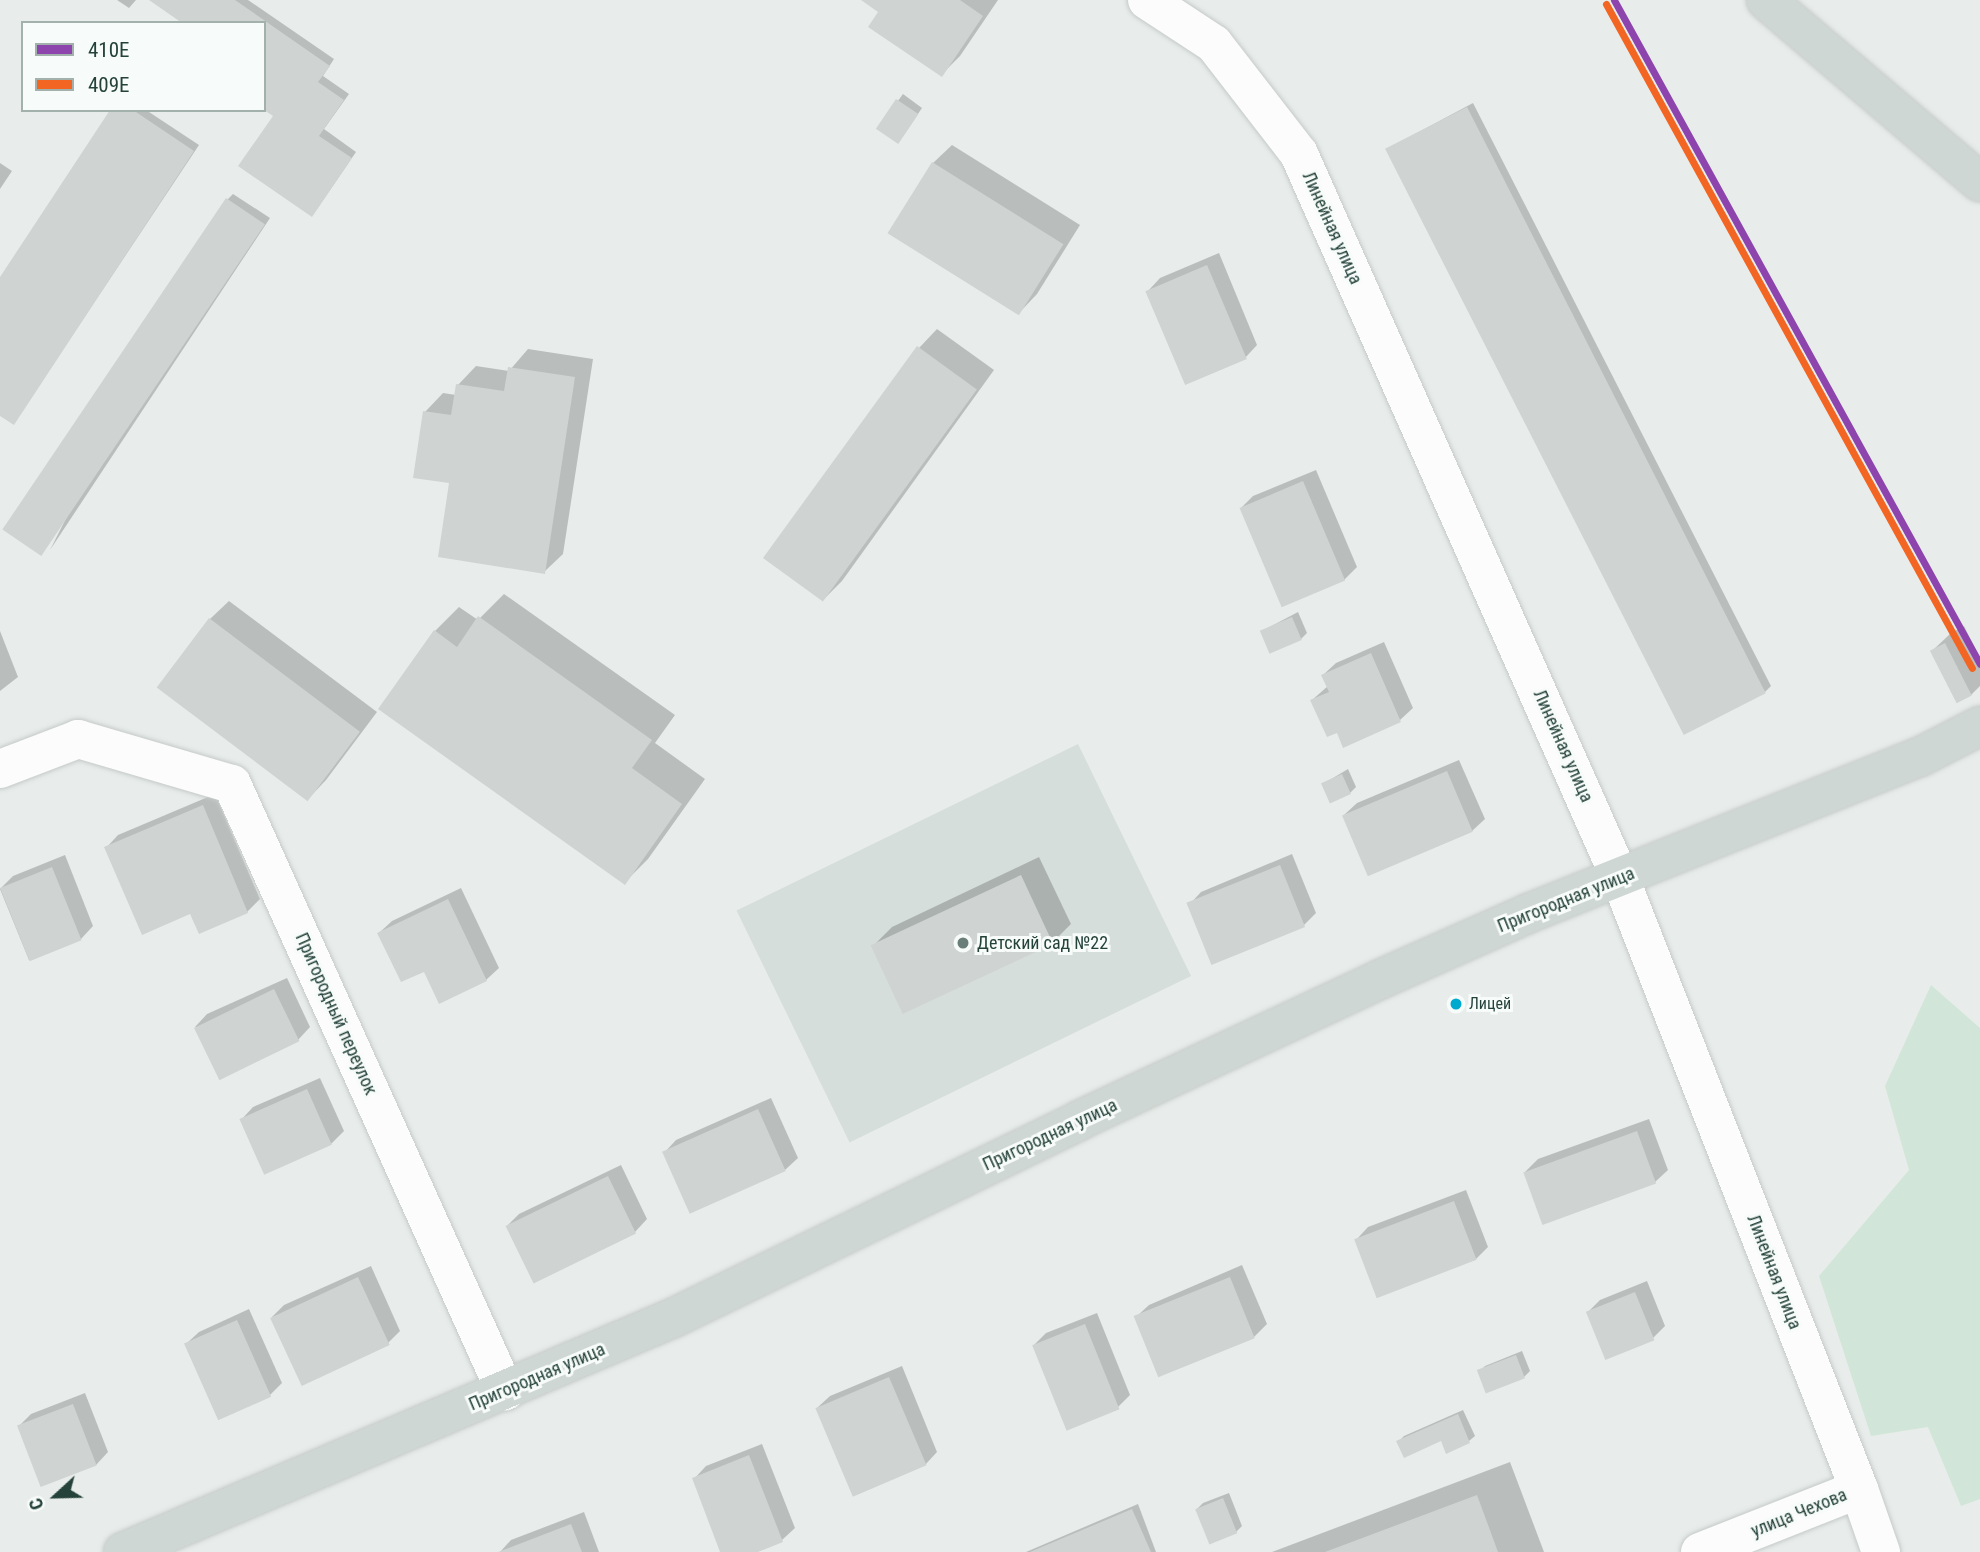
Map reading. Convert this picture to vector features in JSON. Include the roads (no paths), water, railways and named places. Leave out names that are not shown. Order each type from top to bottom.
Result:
[{"type":"main road","points":[[1766,0],[1980,182]]},
{"type":"main road","name":"Пригородная улица","points":[[123,1552],[673,1318],[1068,1126],[1381,979],[1529,913],[1920,758],[1980,726]]},
{"type":"street","name":"Линейная улица","points":[[1147,0],[1214,44],[1299,153],[1620,878],[1859,1489],[1881,1552]]},
{"type":"street","name":"Пригородный переулок","points":[[0,769],[78,739],[232,784],[505,1391]]},
{"type":"street","name":"улица Чехова","points":[[1700,1552],[1859,1489]]},
{"type":"place","name":"Детский сад №22","points":[[963,943]]},
{"type":"place","name":"Лицей","points":[[1456,1004]]}]
